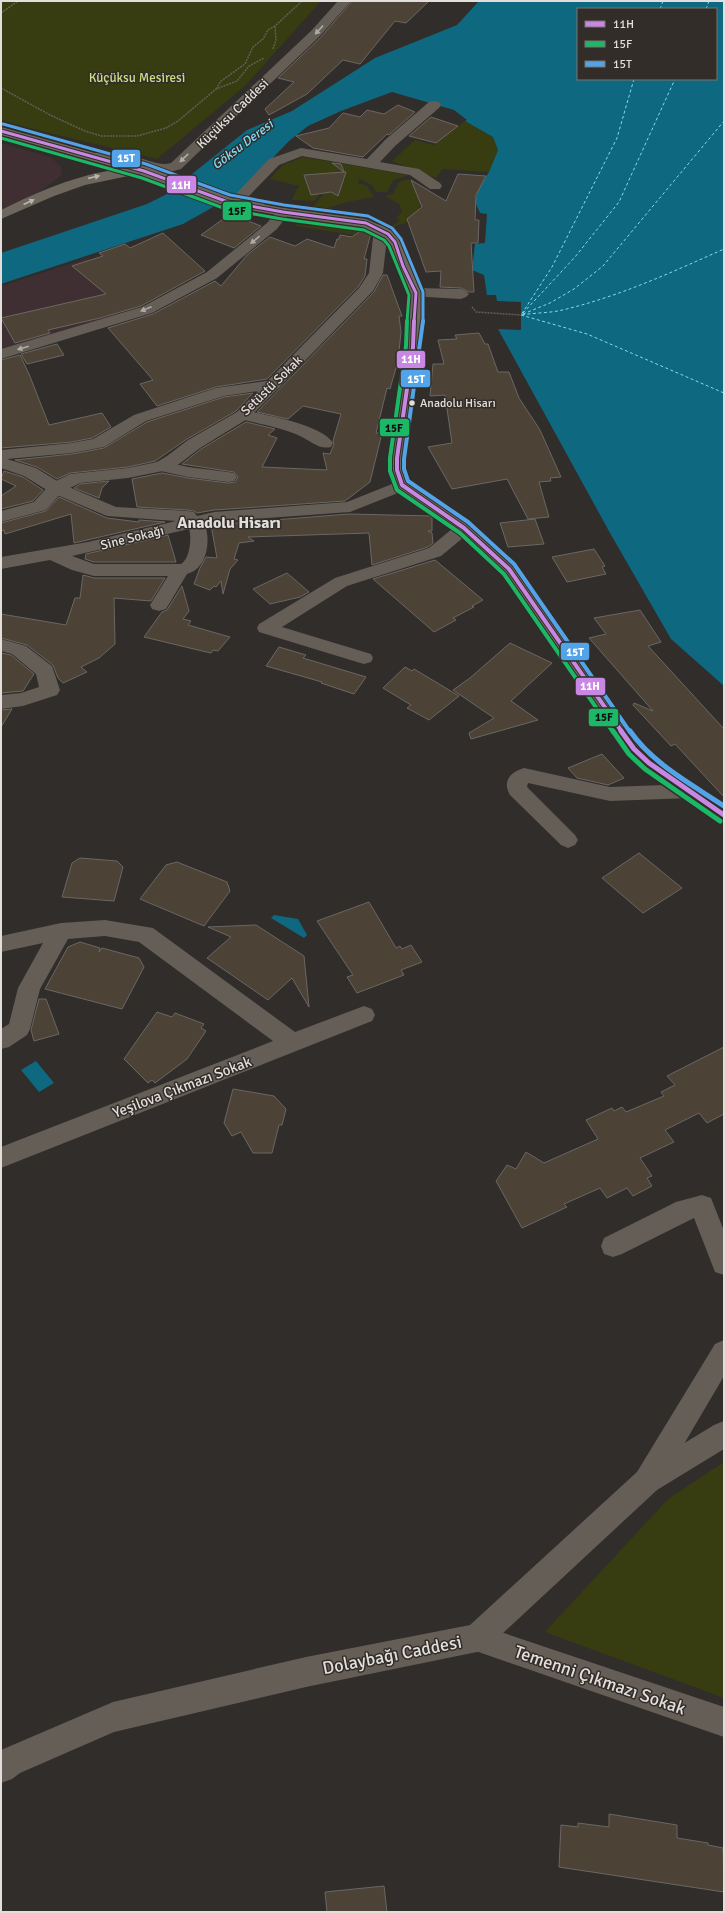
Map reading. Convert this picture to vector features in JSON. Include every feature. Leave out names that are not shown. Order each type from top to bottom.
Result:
[{"type":"main road","points":[[1,131],[144,171],[228,202],[283,212],[366,223],[381,229],[388,234],[395,242],[403,266],[416,293],[416,317],[413,347],[397,458],[397,470],[402,485],[464,528],[508,569],[634,749],[649,763],[724,816]]},
{"type":"main road","points":[[57,189],[74,175],[77,162],[66,149]]},
{"type":"main road","points":[[1,215],[57,189],[81,180],[107,174],[144,171]]},
{"type":"street","name":"Küçüksu Caddesi","points":[[95,157],[130,160],[162,170],[176,166],[316,33],[345,1]]},
{"type":"street","points":[[370,164],[390,143],[434,105]]},
{"type":"street","points":[[260,208],[257,204],[240,197],[274,162],[301,152],[414,172],[435,186]]},
{"type":"street","points":[[1,354],[148,310],[212,275],[272,226],[283,212]]},
{"type":"street","name":"Setüstü Sokak","points":[[56,488],[76,478],[128,473],[162,466],[194,444],[243,415],[365,290],[376,273],[381,229]]},
{"type":"street","points":[[416,293],[461,294]]},
{"type":"street","points":[[1,455],[72,448],[98,443],[140,418],[222,391],[273,385]]},
{"type":"street","points":[[243,415],[301,430],[315,436],[325,443]]},
{"type":"street","points":[[30,472],[45,450]]},
{"type":"street","points":[[1,463],[30,472],[56,488],[113,512],[214,517]]},
{"type":"street","points":[[162,466],[188,472],[228,477]]},
{"type":"street","name":"Sine Sokağı","points":[[1,563],[88,548],[214,517],[350,507],[402,485]]},
{"type":"street","points":[[1,517],[40,506],[56,488]]},
{"type":"street","points":[[51,554],[78,566],[94,570],[181,570],[189,568],[193,564],[197,552],[200,535],[195,521]]},
{"type":"street","points":[[364,658],[266,628],[341,582],[435,552],[464,528]]},
{"type":"street","points":[[159,605],[181,570]]},
{"type":"street","points":[[1,645],[19,650],[45,671],[50,690],[23,699],[1,702]]},
{"type":"street","points":[[568,840],[517,790],[516,782],[524,775],[610,794],[691,792]]},
{"type":"street","points":[[1,944],[61,931],[105,928],[145,934],[293,1043]]},
{"type":"street","points":[[1,1040],[19,1029],[29,988],[61,931]]},
{"type":"street","name":"Yeşilova Çıkmazı Sokak","points":[[1,1158],[364,1015]]},
{"type":"street","points":[[613,1246],[685,1210],[702,1206],[724,1264]]},
{"type":"street","points":[[647,1481],[724,1352]]},
{"type":"street","name":"Dolaybağı Caddesi","points":[[1,1768],[9,1762],[113,1717],[306,1672],[477,1638],[647,1481],[724,1434]]},
{"type":"street","name":"Temenni Çıkmazı Sokak","points":[[477,1638],[724,1722]]},
{"type":"path","points":[[1,13],[18,1]]},
{"type":"path","points":[[1,88],[50,115],[85,131],[101,136],[137,136],[166,128],[178,121],[216,89],[221,81],[245,64],[253,47],[263,38],[268,30],[276,26],[302,1]]},
{"type":"path","points":[[270,53],[276,40],[276,26]]},
{"type":"path","points":[[216,89],[237,81],[250,66],[265,58]]},
{"type":"path","points":[[461,294],[476,312],[521,315]]},
{"type":"shaded area","points":[[1,143],[50,157],[61,166],[62,175],[39,192],[1,210]]},
{"type":"shaded area","points":[[89,258],[134,310],[70,330],[1,348],[1,286]]},
{"type":"green space","name":"Küçüksu Mesiresi","points":[[1,1],[321,1],[245,86],[157,159],[1,120]]},
{"type":"green space","points":[[465,121],[493,137],[498,150],[489,172],[442,169],[436,178],[392,161],[415,140],[434,145]]},
{"type":"green space","points":[[303,157],[407,176],[393,180],[387,192],[376,192],[372,185],[359,179],[358,183],[367,186],[374,197],[336,205],[319,213],[308,214],[324,193],[320,194],[314,201],[292,200],[299,186],[270,179],[283,165]]},
{"type":"green space","points":[[409,179],[417,191],[417,194],[421,196],[418,215],[410,216],[408,222],[393,227],[392,226],[400,220],[396,218],[402,212],[399,204],[385,196],[393,194],[399,182]]},
{"type":"green space","points":[[314,218],[356,224],[361,230],[357,231],[355,235],[295,226],[299,222],[300,225],[312,226],[315,223]]},
{"type":"green space","points":[[724,1462],[724,1698],[545,1632],[668,1499]]},
{"type":"water","name":"Göksu Deresi","points":[[479,1],[724,1],[724,686],[671,639],[610,533],[498,329],[521,330],[521,302],[497,301],[496,295],[487,295],[484,275],[472,270],[475,244],[485,243],[487,214],[480,213],[475,202],[478,189],[489,172],[498,150],[493,137],[465,121],[467,120],[454,110],[392,92],[341,111],[308,126],[289,141],[240,192],[183,224],[1,284],[1,253],[147,204],[167,194],[247,130],[292,111],[375,58],[457,25]]},
{"type":"water","points":[[274,915],[298,919],[307,935],[304,938],[271,918]]},
{"type":"water","points":[[36,1061],[54,1083],[39,1092],[21,1070]]},
{"type":"building","points":[[352,1],[429,1],[406,23],[395,21],[360,64],[343,60],[307,94],[269,115],[265,109],[294,82],[278,78],[321,37]]},
{"type":"building","points":[[398,105],[415,112],[389,135],[387,134],[363,157],[313,148],[296,136],[329,128],[343,113],[360,117],[367,110],[384,114]]},
{"type":"building","points":[[431,117],[458,126],[436,143],[409,136]]},
{"type":"building","points":[[332,163],[341,164],[344,172]]},
{"type":"building","points":[[346,172],[338,196],[331,192],[311,195],[304,175]]},
{"type":"building","points":[[458,174],[486,176],[476,195],[475,220],[479,220],[478,243],[471,243],[474,292],[469,292],[461,288],[440,287],[441,271],[426,272],[407,219],[422,207],[411,180],[446,201]]},
{"type":"building","points":[[230,214],[261,226],[234,248],[201,235]]},
{"type":"building","points":[[363,229],[371,233],[364,259],[367,259],[365,276],[358,287],[267,379],[216,387],[157,406],[140,384],[153,380],[108,328],[153,314],[215,281],[221,286],[247,255],[270,237],[295,246],[307,239],[334,248],[340,235],[352,237]]},
{"type":"building","points":[[163,233],[205,271],[141,306],[100,318],[48,330],[50,333],[15,343],[1,318],[106,294],[72,266],[103,256],[99,253],[125,244],[130,248]]},
{"type":"building","points":[[383,275],[387,275],[402,316],[399,316],[401,332],[398,361],[390,389],[387,388],[376,433],[382,433],[370,482],[345,501],[214,510],[197,513],[188,510],[137,507],[132,479],[162,473],[228,483],[235,482],[238,477],[234,472],[182,464],[201,449],[246,422],[275,429],[268,435],[277,438],[262,467],[327,470],[323,453],[330,454],[334,444],[333,441],[341,414],[303,406],[288,419],[257,412],[374,292]]},
{"type":"building","points":[[479,333],[485,344],[488,344],[498,372],[509,372],[519,398],[540,430],[561,477],[550,478],[551,481],[539,482],[549,517],[528,519],[507,479],[452,489],[428,447],[452,443],[445,395],[430,396],[433,364],[444,364],[438,340],[457,339],[455,335]]},
{"type":"building","points":[[57,344],[64,355],[27,364],[21,354]]},
{"type":"building","points":[[20,355],[49,425],[102,413],[111,427],[92,438],[72,442],[1,448],[1,360]]},
{"type":"building","points":[[253,393],[236,411],[187,439],[155,461],[128,467],[70,473],[57,479],[37,467],[15,460],[72,454],[104,448],[147,422],[224,397]]},
{"type":"building","points":[[4,471],[23,477],[43,490],[33,501],[1,509],[1,496],[16,486],[1,479]]},
{"type":"building","points":[[109,481],[102,488],[99,498],[74,488],[80,484]]},
{"type":"building","points":[[59,497],[107,518],[139,522],[139,520],[165,522],[74,543],[71,514],[5,534],[4,530],[1,531],[1,523],[46,511]]},
{"type":"building","points":[[349,514],[432,516],[432,531],[428,531],[432,533],[433,543],[428,547],[372,565],[369,533],[248,537],[254,541],[239,543],[234,559],[238,560],[230,569],[223,594],[221,581],[216,587],[214,586],[210,590],[194,584],[206,557],[217,558],[211,525]]},
{"type":"building","points":[[535,519],[544,544],[508,547],[500,523]]},
{"type":"building","points":[[168,535],[176,562],[94,562],[85,559],[86,554]]},
{"type":"building","points":[[594,549],[605,566],[602,567],[606,574],[567,582],[552,557]]},
{"type":"building","points":[[435,560],[483,600],[472,606],[474,607],[453,618],[456,620],[434,632],[373,579]]},
{"type":"building","points":[[287,573],[309,592],[300,597],[270,604],[253,589]]},
{"type":"building","points":[[83,575],[94,578],[165,578],[151,601],[114,598],[115,644],[99,658],[81,667],[87,672],[63,683],[58,678],[53,665],[27,645],[1,638],[1,614],[66,625],[75,598],[80,598]]},
{"type":"building","points":[[182,586],[189,611],[183,619],[191,621],[188,625],[230,637],[218,651],[213,650],[211,653],[144,637],[162,612],[167,610]]},
{"type":"building","points":[[640,610],[661,642],[648,646],[724,729],[724,797],[675,744],[671,746],[633,705],[634,703],[653,711],[589,638],[606,634],[594,618]]},
{"type":"building","points":[[510,643],[552,663],[511,701],[538,720],[471,739],[469,733],[494,718],[453,690],[470,678]]},
{"type":"building","points":[[279,647],[306,655],[303,658],[366,677],[354,694],[321,683],[322,682],[266,666]]},
{"type":"building","points":[[1,653],[11,655],[34,674],[23,691],[1,693]]},
{"type":"building","points":[[405,667],[412,671],[414,669],[459,696],[429,720],[407,708],[411,705],[383,688]]},
{"type":"building","points":[[12,709],[1,727],[1,710]]},
{"type":"building","points":[[602,754],[624,778],[608,785],[577,778],[568,768]]},
{"type":"building","points":[[639,853],[682,888],[643,913],[602,878]]},
{"type":"building","points":[[80,858],[117,861],[123,867],[114,901],[62,897],[72,863]]},
{"type":"building","points":[[177,862],[227,882],[230,891],[204,926],[140,899],[166,865]]},
{"type":"building","points":[[369,902],[396,948],[400,946],[402,949],[411,945],[422,962],[401,970],[404,975],[357,993],[347,977],[353,975],[317,921]]},
{"type":"building","points":[[256,925],[304,956],[309,1007],[292,978],[268,1000],[207,958],[231,937],[208,927]]},
{"type":"building","points":[[80,942],[100,948],[99,952],[102,948],[139,958],[144,967],[122,1009],[45,989],[68,947]]},
{"type":"building","points":[[39,999],[46,999],[59,1034],[34,1041],[31,1030]]},
{"type":"building","points":[[157,1012],[172,1017],[175,1013],[204,1024],[201,1028],[206,1031],[187,1059],[155,1083],[152,1080],[148,1083],[124,1059]]},
{"type":"building","points":[[724,1047],[724,1114],[707,1123],[699,1113],[665,1130],[674,1142],[640,1158],[652,1176],[647,1178],[652,1186],[633,1196],[627,1188],[607,1198],[600,1188],[564,1204],[567,1207],[522,1228],[496,1181],[507,1165],[516,1169],[526,1152],[544,1163],[598,1139],[586,1120],[612,1108],[614,1111],[622,1107],[626,1112],[664,1096],[661,1092],[675,1085],[667,1076]]},
{"type":"building","points":[[233,1089],[274,1096],[286,1109],[282,1125],[279,1125],[272,1153],[253,1153],[241,1132],[232,1136],[224,1123]]},
{"type":"building","points":[[609,1814],[677,1825],[677,1838],[708,1843],[708,1845],[723,1848],[724,1892],[559,1867],[561,1825],[578,1827],[578,1823],[609,1827]]},
{"type":"building","points":[[384,1886],[387,1912],[327,1912],[325,1892]]},
{"type":"ferry route","points":[[660,8],[663,1]]},
{"type":"ferry route","points":[[706,8],[709,1]]},
{"type":"ferry route","points":[[521,315],[552,267],[617,138],[634,80]]},
{"type":"ferry route","points":[[523,313],[575,257],[619,202],[675,80]]},
{"type":"ferry route","points":[[523,314],[550,303],[574,289],[603,266],[724,121]]},
{"type":"ferry route","points":[[521,315],[558,311],[580,306],[622,292],[724,249]]},
{"type":"ferry route","points":[[521,315],[587,334],[724,393]]},
{"type":"transit line","name":"15T","points":[[3,124],[146,164],[230,195],[284,205],[368,216],[392,228],[401,239],[423,292],[423,318],[420,348],[404,459],[404,469],[408,481],[468,522],[514,564],[639,744],[653,758],[724,806]]},
{"type":"transit line","name":"11H","points":[[1,131],[144,171],[228,202],[283,212],[366,223],[388,234],[395,242],[403,266],[416,293],[413,347],[397,458],[397,470],[402,485],[464,528],[509,569],[634,749],[649,763],[724,815]]},
{"type":"transit line","name":"15F","points":[[1,138],[142,178],[226,209],[282,219],[364,230],[384,240],[389,246],[397,269],[409,295],[406,346],[390,458],[390,471],[397,490],[460,533],[504,574],[629,754],[645,769],[720,821]]},
{"type":"place","name":"Anadolu Hisarı","points":[[412,403]]},
{"type":"district","name":"Anadolu Hisarı","points":[[229,522]]}]
